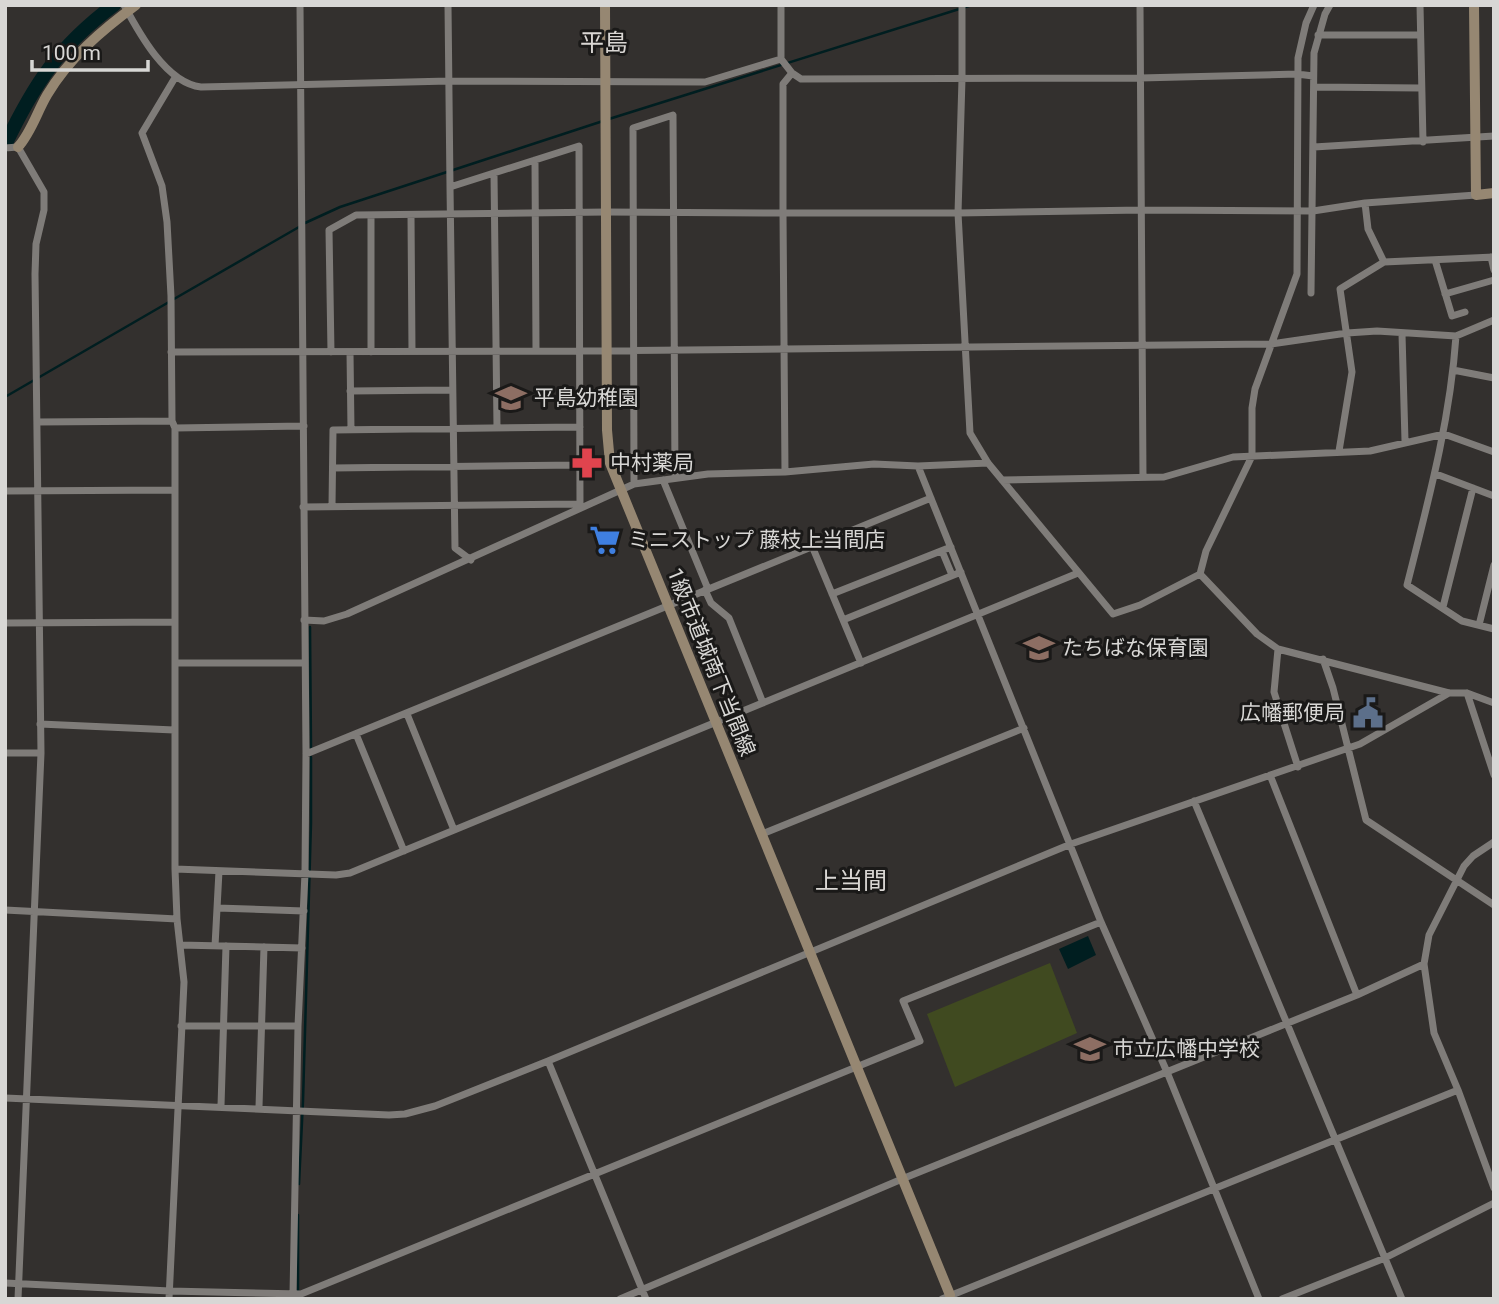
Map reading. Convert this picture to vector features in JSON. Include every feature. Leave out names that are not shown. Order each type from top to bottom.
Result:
[{"type":"street","points":[[297,1295],[298,1026],[304,911],[309,874],[304,663],[300,5]]},
{"type":"street","points":[[448,5],[453,506],[455,548],[471,560]]},
{"type":"street","name":"1級市道城南下当間線","points":[[606,5],[607,449],[620,491],[858,1067],[948,1298]]},
{"type":"street","points":[[780,5],[781,59],[801,79],[1312,76]]},
{"type":"street","points":[[962,5],[958,214],[967,346],[968,421],[975,444],[988,463],[1113,614],[1140,605],[1199,574],[1206,551],[1252,456],[1255,389],[1297,274],[1297,74],[1301,38],[1314,5]]},
{"type":"street","points":[[1140,5],[1143,477]]},
{"type":"street","points":[[1311,293],[1314,147],[1312,76],[1318,36],[1330,5]]},
{"type":"street","points":[[1420,5],[1423,142]]},
{"type":"street","points":[[1474,5],[1476,195]]},
{"type":"street","points":[[18,1299],[41,753],[35,274],[45,200],[41,185],[11,148],[23,142],[47,94],[65,70],[83,49],[128,7],[149,49],[176,76],[191,86],[201,87],[449,81],[705,82],[781,59]]},
{"type":"street","points":[[1318,36],[1420,35]]},
{"type":"street","points":[[785,472],[783,84],[792,72]]},
{"type":"street","points":[[170,1295],[184,982],[175,869],[171,296],[162,186],[142,133],[176,76]]},
{"type":"street","points":[[1314,87],[1420,88]]},
{"type":"street","points":[[634,484],[633,128],[673,115],[675,478]]},
{"type":"street","points":[[1314,147],[1494,136]]},
{"type":"street","points":[[450,187],[579,146],[580,506]]},
{"type":"street","points":[[535,160],[536,350]]},
{"type":"street","points":[[494,174],[497,427]]},
{"type":"street","points":[[331,352],[329,230],[356,215],[579,212],[958,214],[1142,210],[1298,212],[1365,203],[1494,193]]},
{"type":"street","points":[[1365,203],[1368,229],[1384,262]]},
{"type":"street","points":[[371,215],[371,352]]},
{"type":"street","points":[[411,215],[412,351]]},
{"type":"street","points":[[1339,451],[1352,372],[1340,289],[1384,262],[1492,257],[1494,270]]},
{"type":"street","points":[[1435,260],[1452,316],[1465,313]]},
{"type":"street","points":[[1445,294],[1494,280]]},
{"type":"street","points":[[171,352],[1271,345],[1377,331],[1455,336],[1494,320]]},
{"type":"street","points":[[1402,334],[1405,441]]},
{"type":"street","points":[[1455,336],[1444,434],[1407,585],[1462,621],[1494,629]]},
{"type":"street","points":[[350,352],[351,430]]},
{"type":"street","points":[[1453,370],[1494,379]]},
{"type":"street","points":[[350,391],[451,390]]},
{"type":"street","points":[[37,422],[303,426]]},
{"type":"street","points":[[332,506],[333,430],[580,427]]},
{"type":"street","points":[[1002,480],[1164,477],[1233,457],[1370,451],[1444,434],[1494,452]]},
{"type":"street","points":[[304,620],[324,621],[347,614],[471,560],[580,506],[634,484],[708,474],[785,472],[874,464],[918,466],[988,463]]},
{"type":"street","points":[[333,468],[580,465]]},
{"type":"street","points":[[918,466],[1101,922],[1167,1072],[1259,1299]]},
{"type":"street","points":[[1436,474],[1494,496]]},
{"type":"street","points":[[663,480],[711,603],[729,618],[763,703]]},
{"type":"street","points":[[1443,607],[1473,488]]},
{"type":"street","points":[[5,491],[174,490]]},
{"type":"street","points":[[306,754],[931,498]]},
{"type":"street","points":[[303,507],[580,506]]},
{"type":"street","points":[[812,546],[861,663]]},
{"type":"street","points":[[832,594],[951,547]]},
{"type":"street","points":[[942,551],[952,575]]},
{"type":"street","points":[[1479,625],[1494,565]]},
{"type":"street","points":[[843,620],[961,572]]},
{"type":"street","points":[[175,869],[350,873],[1078,573]]},
{"type":"street","points":[[1199,574],[1257,634],[1278,649],[1449,693],[1466,693],[1493,700]]},
{"type":"street","points":[[5,622],[175,622]]},
{"type":"street","points":[[1278,649],[1274,692],[1298,767]]},
{"type":"street","points":[[1323,659],[1366,820],[1494,905]]},
{"type":"street","points":[[175,663],[304,663]]},
{"type":"street","points":[[5,1098],[405,1114],[435,1106],[1071,844],[1360,744],[1449,693]]},
{"type":"street","points":[[1466,693],[1494,775]]},
{"type":"street","points":[[407,714],[454,830]]},
{"type":"street","points":[[40,724],[174,730]]},
{"type":"street","points":[[762,834],[1024,728]]},
{"type":"street","points":[[356,734],[404,851]]},
{"type":"street","points":[[5,753],[41,753]]},
{"type":"street","points":[[1270,775],[1357,995]]},
{"type":"street","points":[[1194,801],[1402,1299]]},
{"type":"street","points":[[1494,842],[1472,856],[1456,879],[1429,935],[1424,964],[1434,1033],[1494,1188]]},
{"type":"street","points":[[215,946],[219,871]]},
{"type":"street","points":[[217,908],[304,911]]},
{"type":"street","points":[[5,910],[177,919]]},
{"type":"street","points":[[5,1283],[170,1295],[297,1295],[920,1041],[903,1001],[1101,922]]},
{"type":"street","points":[[180,945],[302,948]]},
{"type":"street","points":[[220,1106],[226,946]]},
{"type":"street","points":[[259,1107],[264,947]]},
{"type":"street","points":[[620,1299],[902,1179],[1357,995],[1424,964]]},
{"type":"street","points":[[181,1026],[298,1026]]},
{"type":"street","points":[[548,1061],[646,1299]]},
{"type":"street","points":[[948,1298],[1458,1090]]},
{"type":"street","points":[[1282,1299],[1385,1258],[1494,1203]]},
{"type":"green space","points":[[1050,963],[1077,1033],[955,1087],[927,1014]]},
{"type":"water","points":[[1088,936],[1096,955],[1068,969],[1059,949]]},
{"type":"waterway","points":[[5,145],[38,85],[63,51],[114,5]]},
{"type":"waterway","points":[[609,119],[972,5]]},
{"type":"waterway","points":[[305,223],[340,207],[603,121]]},
{"type":"waterway","points":[[174,299],[299,227]]},
{"type":"waterway","points":[[5,397],[169,302]]},
{"type":"waterway","points":[[310,627],[311,748]]},
{"type":"waterway","points":[[299,1184],[311,757]]},
{"type":"waterway","points":[[298,1215],[298,1299]]},
{"type":"place","name":"平島幼稚園","points":[[511,398]]},
{"type":"place","name":"中村薬局","points":[[587,463]]},
{"type":"place","name":"ミニストップ 藤枝上当間店","points":[[605,540]]},
{"type":"place","name":"たちばな保育園","points":[[1039,648]]},
{"type":"place","name":"広幡郵便局","points":[[1368,713]]},
{"type":"place","name":"市立広幡中学校","points":[[1090,1049]]},
{"type":"district","name":"平島","points":[[604,43]]},
{"type":"district","name":"上当間","points":[[851,881]]}]
